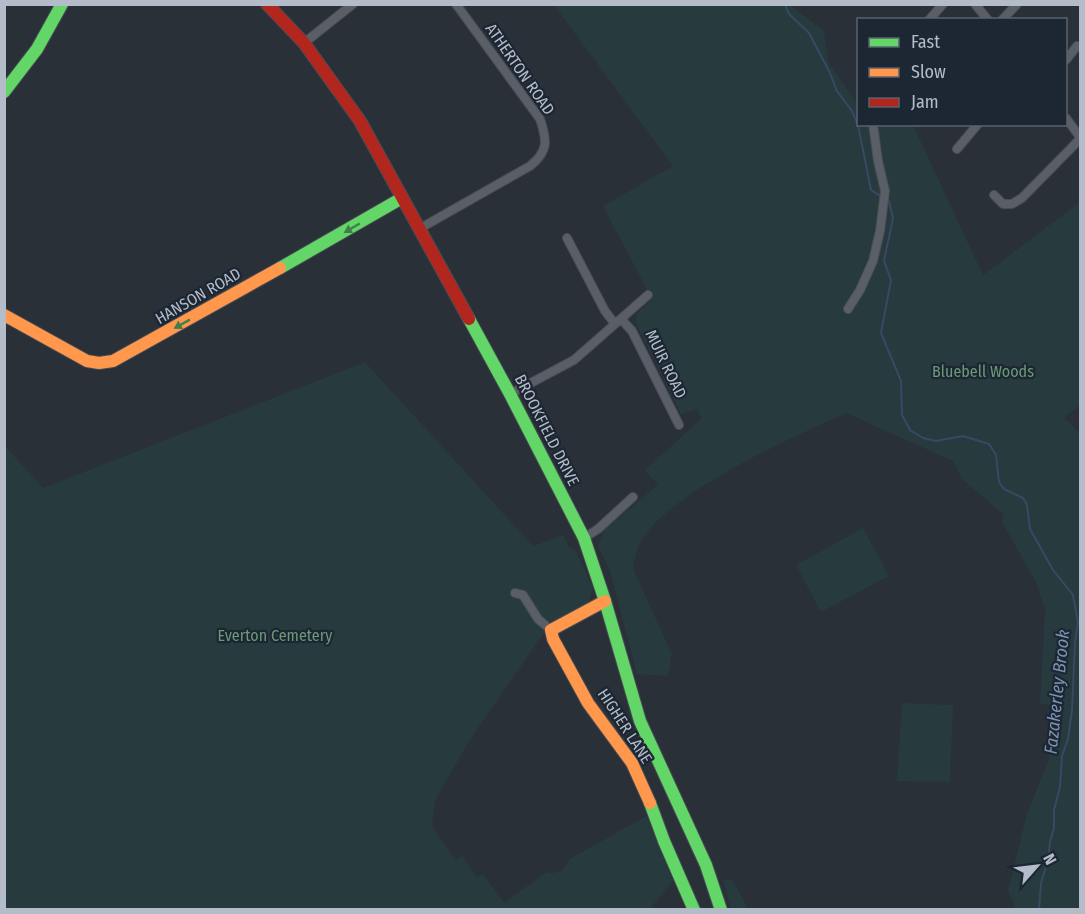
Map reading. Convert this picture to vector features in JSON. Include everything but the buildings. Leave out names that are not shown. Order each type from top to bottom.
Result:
[{"type":"street","points":[[4,92],[36,49],[62,4]]},
{"type":"street","name":"BROOKFIELD DRIVE","points":[[267,4],[304,43],[360,121],[510,394],[584,538],[640,720],[706,865],[721,909]]},
{"type":"street","points":[[304,43],[353,4]]},
{"type":"street","name":"ATHERTON ROAD","points":[[419,229],[530,166],[539,159],[545,147],[546,134],[540,119],[456,4]]},
{"type":"street","points":[[975,4],[986,18]]},
{"type":"street","points":[[1004,18],[1017,4]]},
{"type":"street","points":[[1067,58],[1077,46]]},
{"type":"street","points":[[1006,214],[1012,204],[1022,198],[1080,138],[1067,121]]},
{"type":"street","points":[[848,309],[860,290],[873,261],[880,231],[885,191],[873,126]]},
{"type":"street","points":[[957,150],[976,126]]},
{"type":"street","points":[[994,195],[1003,204],[1012,204]]},
{"type":"street","name":"HANSON ROAD","points":[[4,315],[87,360],[99,363],[113,361],[233,296],[402,198]]},
{"type":"street","name":"MUIR ROAD","points":[[567,238],[605,311],[632,331],[679,425]]},
{"type":"street","points":[[510,394],[574,360],[648,295]]},
{"type":"street","points":[[584,538],[598,529],[633,497]]},
{"type":"street","name":"HIGHER LANE","points":[[516,593],[523,595],[538,619],[551,630],[588,703],[632,763],[694,909]]},
{"type":"street","points":[[551,630],[605,601]]},
{"type":"green space","name":"Bluebell Woods","points":[[554,5],[793,5],[793,8],[824,31],[829,63],[857,104],[857,126],[913,126],[983,275],[1080,202],[1080,405],[1064,418],[1080,433],[1080,909],[1013,909],[1015,906],[1008,891],[1027,814],[1049,759],[1050,705],[1040,704],[1045,609],[1036,582],[1002,522],[1004,515],[962,479],[953,461],[846,413],[765,451],[677,504],[655,524],[640,543],[633,569],[672,654],[668,676],[637,674],[610,571],[598,546],[604,530],[658,485],[645,470],[702,418],[697,409],[681,414],[636,323],[637,314],[652,299],[603,206],[673,166]]},
{"type":"green space","name":"Everton Cemetery","points":[[365,362],[533,546],[563,535],[569,547],[576,551],[593,588],[589,603],[550,624],[469,741],[435,801],[432,826],[455,860],[462,856],[477,877],[483,874],[504,903],[547,872],[562,871],[570,859],[646,816],[673,881],[649,910],[5,909],[4,445],[43,488]]},
{"type":"green space","points":[[863,528],[889,576],[821,612],[796,565]]},
{"type":"green space","points":[[902,703],[953,705],[950,782],[897,781]]},
{"type":"green space","points":[[732,879],[748,909],[731,909],[723,880]]},
{"type":"waterway","name":"Fazakerley Brook","points":[[785,4],[789,14],[809,33],[837,91],[852,111],[857,123]]},
{"type":"waterway","name":"Fazakerley Brook","points":[[858,126],[871,190],[882,197]]},
{"type":"waterway","name":"Fazakerley Brook","points":[[887,200],[893,218],[884,261],[891,280],[881,333],[901,381],[902,415],[910,430],[923,438],[936,441],[963,436],[989,444],[996,455],[999,482],[1004,489],[1023,498],[1027,505],[1030,529],[1053,570],[1073,595],[1078,622],[1072,710],[1068,739],[1062,756],[1060,787],[1054,810],[1054,828],[1041,883],[1039,910]]},
{"type":"traffic: fast","points":[[4,92],[37,49],[62,4]]},
{"type":"traffic: fast","points":[[280,268],[402,198]]},
{"type":"traffic: fast","points":[[469,319],[584,538],[640,721],[706,865],[721,910]]},
{"type":"traffic: fast","points":[[650,803],[694,910]]},
{"type":"traffic: slow","points":[[4,315],[87,361],[99,363],[113,361],[280,268]]},
{"type":"traffic: slow","points":[[605,601],[551,630],[553,639],[588,703],[632,763],[650,803]]},
{"type":"traffic: jam","points":[[267,4],[304,43],[360,121],[469,319]]}]
